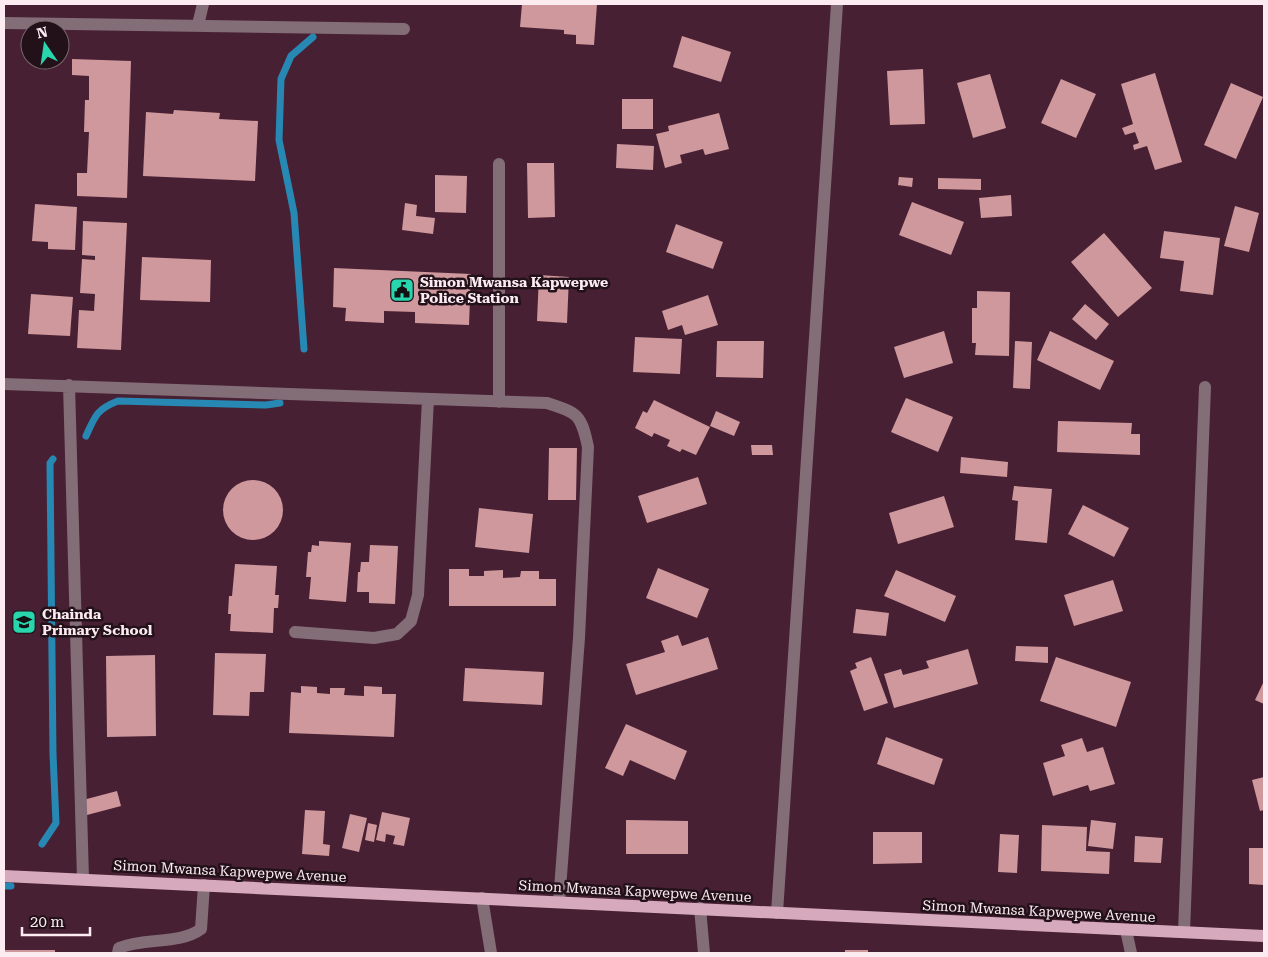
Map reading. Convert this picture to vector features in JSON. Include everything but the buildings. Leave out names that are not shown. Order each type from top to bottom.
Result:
[{"type":"main road","name":"Simon Mwansa Kapwepwe Avenue","points":[[4,876],[1264,936]]},
{"type":"street","points":[[198,25],[203,4]]},
{"type":"street","points":[[777,914],[836,4]]},
{"type":"street","points":[[4,24],[404,29]]},
{"type":"street","points":[[499,164],[500,402]]},
{"type":"street","points":[[4,384],[547,403],[574,412],[584,428],[588,447],[579,638],[559,902]]},
{"type":"street","points":[[69,385],[83,879]]},
{"type":"street","points":[[1184,932],[1205,387]]},
{"type":"street","points":[[295,632],[374,638],[397,634],[411,621],[418,595],[428,399]]},
{"type":"street","points":[[118,953],[119,948],[134,942],[189,938],[201,929],[204,885]]},
{"type":"street","points":[[482,898],[490,953]]},
{"type":"street","points":[[700,908],[704,953]]},
{"type":"street","points":[[1126,930],[1131,953]]},
{"type":"waterway","points":[[304,349],[294,213],[279,140],[281,79],[291,56],[313,37]]},
{"type":"waterway","points":[[86,436],[101,410],[118,401],[266,405],[280,403]]},
{"type":"waterway","points":[[42,844],[56,823],[53,754],[50,463],[53,459]]},
{"type":"waterway","points":[[4,886],[11,886]]},
{"type":"place","name":"Simon Mwansa Kapwepwe Police Station","points":[[402,290]]},
{"type":"place","name":"Chainda Primary School","points":[[24,622]]}]
